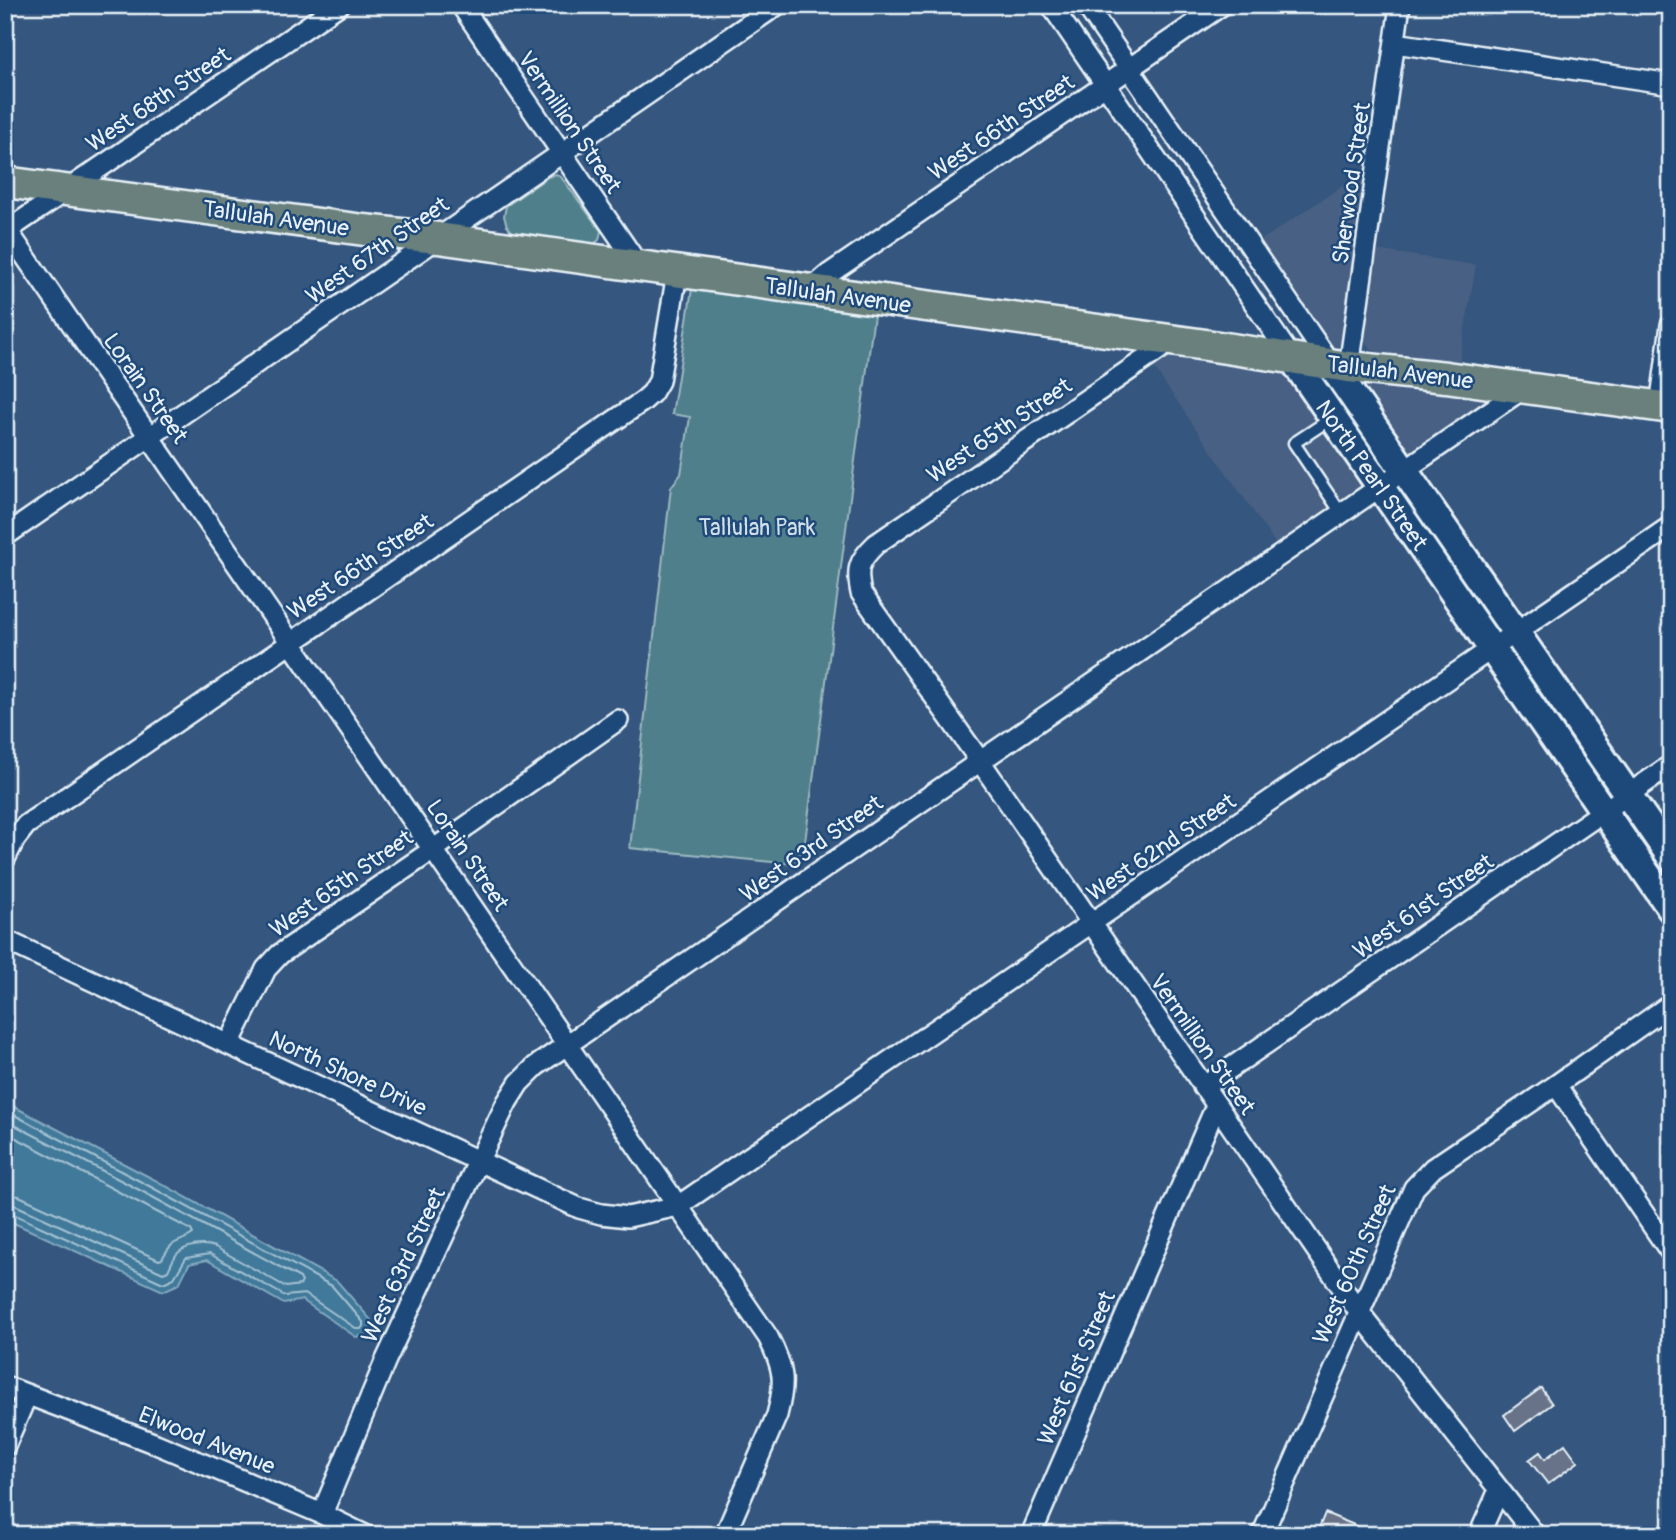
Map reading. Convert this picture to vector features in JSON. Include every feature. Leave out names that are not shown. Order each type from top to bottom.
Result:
[{"type":"main road","name":"Tallulah Avenue","points":[[5,182],[438,238],[1339,365],[1665,407]]},
{"type":"street","name":"West 68th Street","points":[[6,230],[69,190],[339,5]]},
{"type":"street","name":"Vermillion Street","points":[[460,5],[639,266]]},
{"type":"street","name":"West 67th Street","points":[[5,537],[777,5]]},
{"type":"street","name":"North Pearl Street","points":[[1051,5],[1671,909]]},
{"type":"street","name":"North Pearl Street","points":[[1086,5],[1339,365],[1404,471],[1671,857]]},
{"type":"street","name":"West 66th Street","points":[[809,291],[829,274],[1222,5]]},
{"type":"street","name":"Sherwood Street","points":[[1339,365],[1400,5]]},
{"type":"street","points":[[1395,43],[1671,84]]},
{"type":"street","name":"Lorain Street","points":[[6,230],[768,1337],[783,1374],[782,1395],[777,1415],[725,1535]]},
{"type":"street","name":"West 66th Street","points":[[5,859],[26,825],[643,401],[659,381],[663,366],[677,273]]},
{"type":"street","points":[[1665,407],[1671,325]]},
{"type":"street","name":"West 65th Street","points":[[858,566],[865,554],[876,544],[1173,340]]},
{"type":"street","name":"West 63rd Street","points":[[322,1514],[385,1362],[478,1162],[507,1102],[519,1083],[536,1066],[1524,388]]},
{"type":"street","name":"West 62nd Street","points":[[678,1206],[1671,526]]},
{"type":"street","name":"Vermillion Street","points":[[858,566],[861,593],[980,761],[1359,1312],[1535,1535]]},
{"type":"street","name":"West 65th Street","points":[[229,1044],[266,969],[280,954],[618,720]]},
{"type":"street","name":"West 61st Street","points":[[1203,1087],[1671,765]]},
{"type":"street","name":"North Shore Drive","points":[[5,940],[579,1208],[628,1217],[678,1206]]},
{"type":"street","name":"West 60th Street","points":[[1262,1535],[1414,1188],[1433,1168],[1671,1004]]},
{"type":"street","points":[[1556,1085],[1671,1253]]},
{"type":"street","name":"West 61st Street","points":[[1031,1535],[1216,1106]]},
{"type":"street","name":"Elwood Avenue","points":[[5,1386],[156,1444],[365,1535]]},
{"type":"street","points":[[5,1446],[27,1395]]},
{"type":"street","points":[[1479,1535],[1499,1490]]},
{"type":"lane","points":[[1333,417],[1294,443],[1341,513]]},
{"type":"shaded area","points":[[1369,168],[1346,334],[1341,345],[1334,347],[1327,345],[1260,241]]},
{"type":"shaded area","points":[[1376,250],[1476,265],[1459,363],[1373,351],[1366,343],[1364,337]]},
{"type":"shaded area","points":[[1167,354],[1284,372],[1292,379],[1365,486],[1277,546],[1152,365]]},
{"type":"shaded area","points":[[1375,383],[1523,398],[1417,471],[1366,392],[1367,388]]},
{"type":"green space","points":[[556,174],[601,231],[599,240],[591,246],[515,235],[507,226],[504,216],[506,206]]},
{"type":"green space","name":"Tallulah Park","points":[[692,289],[874,315],[803,857],[793,864],[630,848],[671,487],[681,474],[690,417],[672,414]]},
{"type":"water","points":[[5,1102],[155,1180],[337,1281],[371,1320],[370,1334],[356,1337],[302,1300],[284,1304],[207,1260],[189,1264],[179,1284],[163,1291],[5,1219]]},
{"type":"building","points":[[1541,1388],[1552,1404],[1515,1431],[1504,1415]]},
{"type":"building","points":[[1565,1444],[1578,1462],[1548,1484],[1529,1460],[1540,1452],[1545,1459]]},
{"type":"building","points":[[1325,1513],[1376,1534],[1376,1535],[1316,1535]]}]
